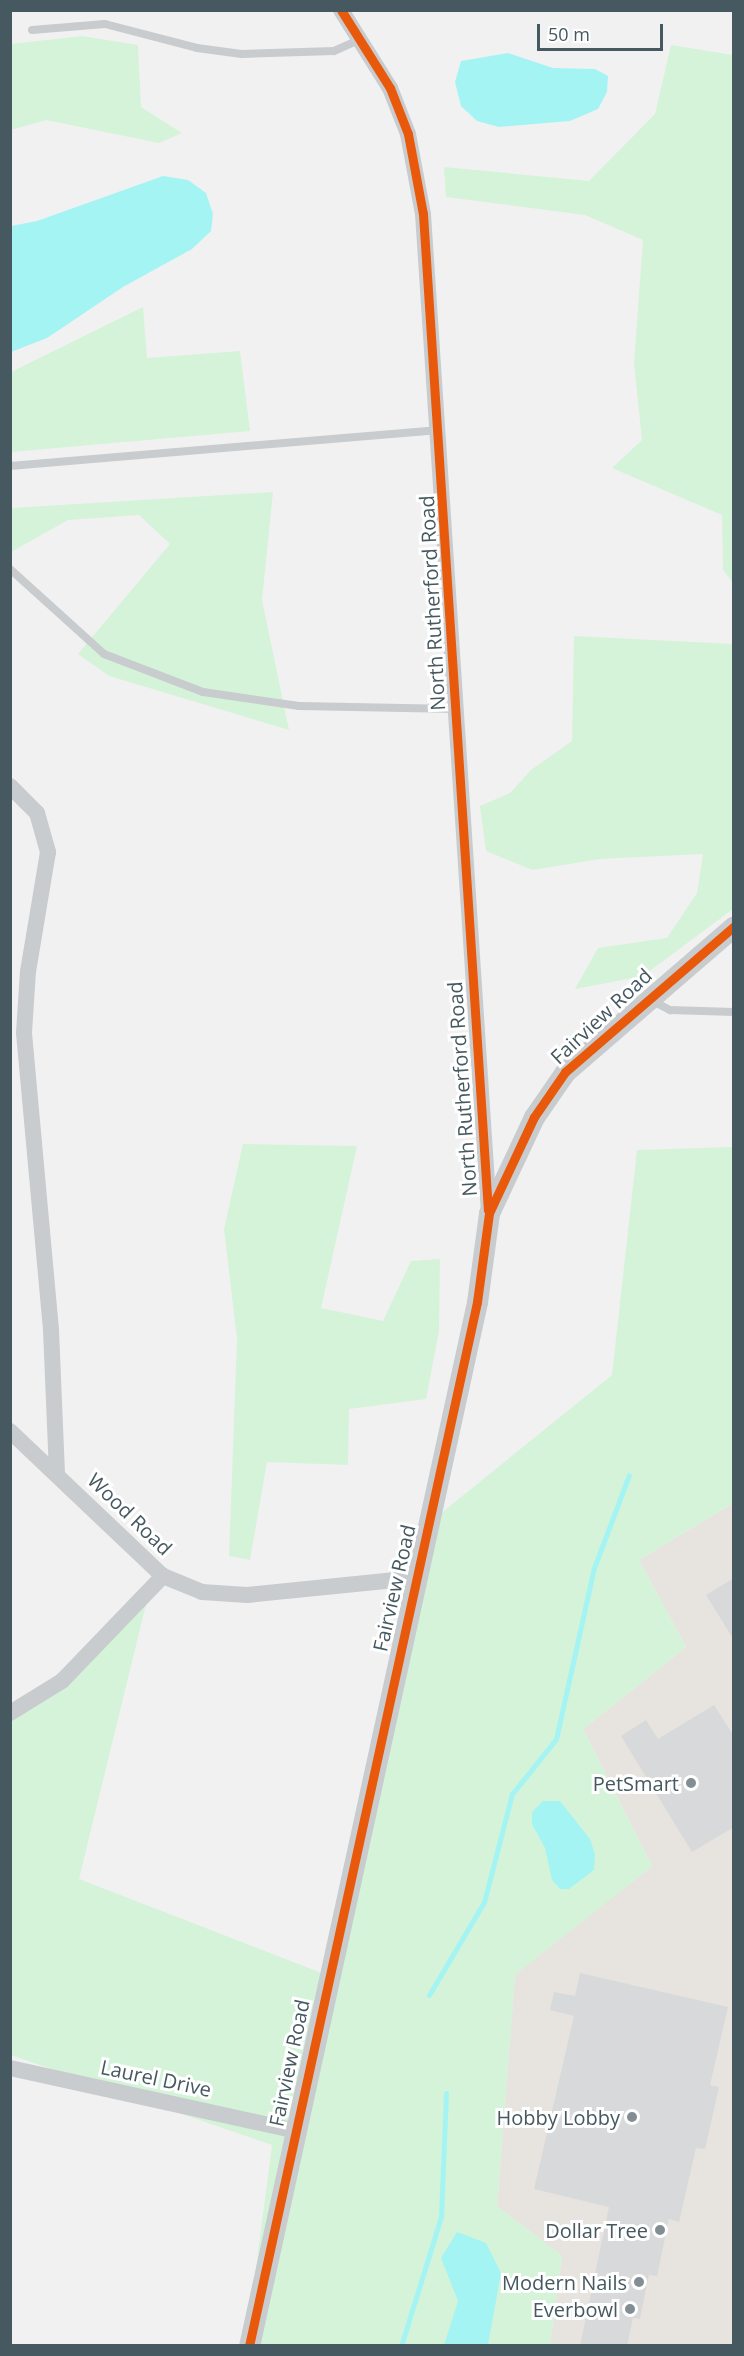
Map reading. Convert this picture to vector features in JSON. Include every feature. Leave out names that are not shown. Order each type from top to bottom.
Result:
[{"type":"street","name":"North Rutherford Road","points":[[341,10],[362,39],[390,88],[418,175],[440,430],[489,1213]]},
{"type":"street","points":[[10,786],[37,813],[48,852],[28,971],[24,1033],[51,1330],[57,1472]]},
{"type":"street","name":"Fairview Road","points":[[249,2346],[292,2130],[477,1302],[489,1213],[550,1091],[583,1052],[646,997],[734,926]]},
{"type":"street","name":"Wood Road","points":[[10,1431],[57,1472],[163,1576],[202,1592],[234,1596],[415,1578]]},
{"type":"street","points":[[10,1713],[62,1681],[87,1659],[163,1576]]},
{"type":"street","name":"Laurel Drive","points":[[10,2068],[292,2130]]},
{"type":"lane","points":[[32,30],[105,24],[197,48],[242,54],[334,51],[362,39]]},
{"type":"lane","points":[[10,466],[440,430]]},
{"type":"lane","points":[[12,572],[104,654],[203,692],[299,706],[456,709]]},
{"type":"lane","points":[[646,997],[670,1010],[734,1012]]},
{"type":"shaded area","points":[[733,1503],[733,2345],[550,2345],[562,2256],[497,2206],[515,1974],[652,1866],[583,1729],[686,1647],[639,1560]]},
{"type":"green space","points":[[82,36],[138,45],[141,107],[182,133],[159,143],[46,120],[11,130],[11,44]]},
{"type":"green space","points":[[671,45],[733,55],[733,583],[723,570],[722,515],[612,468],[642,440],[634,363],[643,240],[585,215],[446,197],[444,167],[589,181],[655,114]]},
{"type":"green space","points":[[143,307],[147,358],[240,351],[250,431],[11,452],[11,372]]},
{"type":"green space","points":[[273,492],[262,600],[289,730],[109,676],[78,654],[170,544],[139,515],[68,520],[11,552],[11,508]]},
{"type":"green space","points":[[574,636],[734,644],[733,909],[643,976],[575,989],[598,948],[667,938],[697,893],[703,854],[600,859],[532,870],[486,851],[480,806],[510,793],[531,770],[572,741]]},
{"type":"green space","points":[[243,1144],[357,1146],[321,1308],[383,1321],[411,1261],[440,1259],[439,1331],[426,1399],[349,1409],[348,1465],[267,1462],[250,1560],[229,1556],[237,1339],[224,1229]]},
{"type":"green space","points":[[733,1147],[733,1503],[639,1560],[686,1647],[583,1729],[652,1866],[515,1975],[497,2206],[562,2256],[550,2345],[246,2345],[272,2145],[11,2055],[11,1717],[150,1588],[79,1879],[327,1975],[435,1518],[612,1375],[637,1150]]},
{"type":"water","points":[[508,53],[553,68],[595,69],[608,76],[607,92],[598,109],[570,121],[499,127],[477,121],[461,106],[455,82],[461,61]]},
{"type":"water","points":[[163,176],[188,180],[206,193],[213,214],[211,231],[192,249],[123,287],[47,338],[11,352],[11,226],[37,221]]},
{"type":"water","points":[[543,1801],[560,1801],[590,1839],[595,1854],[594,1870],[569,1889],[560,1889],[552,1880],[545,1848],[532,1824],[532,1812]]},
{"type":"water","points":[[457,2232],[486,2243],[501,2273],[488,2345],[444,2345],[458,2301],[441,2258]]},
{"type":"building","points":[[734,1578],[734,1640],[706,1595]]},
{"type":"building","name":"PetSmart","points":[[714,1705],[734,1736],[734,1827],[692,1852],[621,1736],[646,1720],[658,1739]]},
{"type":"building","name":"Hobby Lobby","points":[[580,1973],[728,2007],[710,2085],[719,2087],[705,2149],[696,2148],[679,2222],[669,2219],[657,2276],[649,2275],[640,2319],[633,2318],[627,2346],[580,2346],[609,2207],[534,2189],[574,2016],[550,2010],[554,1992],[575,1996]]},
{"type":"waterway","points":[[429,1995],[484,1902],[512,1794],[556,1739],[594,1568],[629,1475]]},
{"type":"waterway","points":[[401,2346],[441,2217],[446,2093]]},
{"type":"cycle path","points":[[341,10],[390,88],[408,134],[423,214],[488,1210]]},
{"type":"cycle path","points":[[249,2346],[477,1302],[489,1213],[534,1117],[565,1072],[734,926]]},
{"type":"place","name":"PetSmart","points":[[691,1783]]},
{"type":"place","name":"Hobby Lobby","points":[[632,2117]]},
{"type":"place","name":"Dollar Tree","points":[[660,2230]]},
{"type":"place","name":"Modern Nails","points":[[639,2282]]},
{"type":"place","name":"Everbowl","points":[[630,2309]]}]
